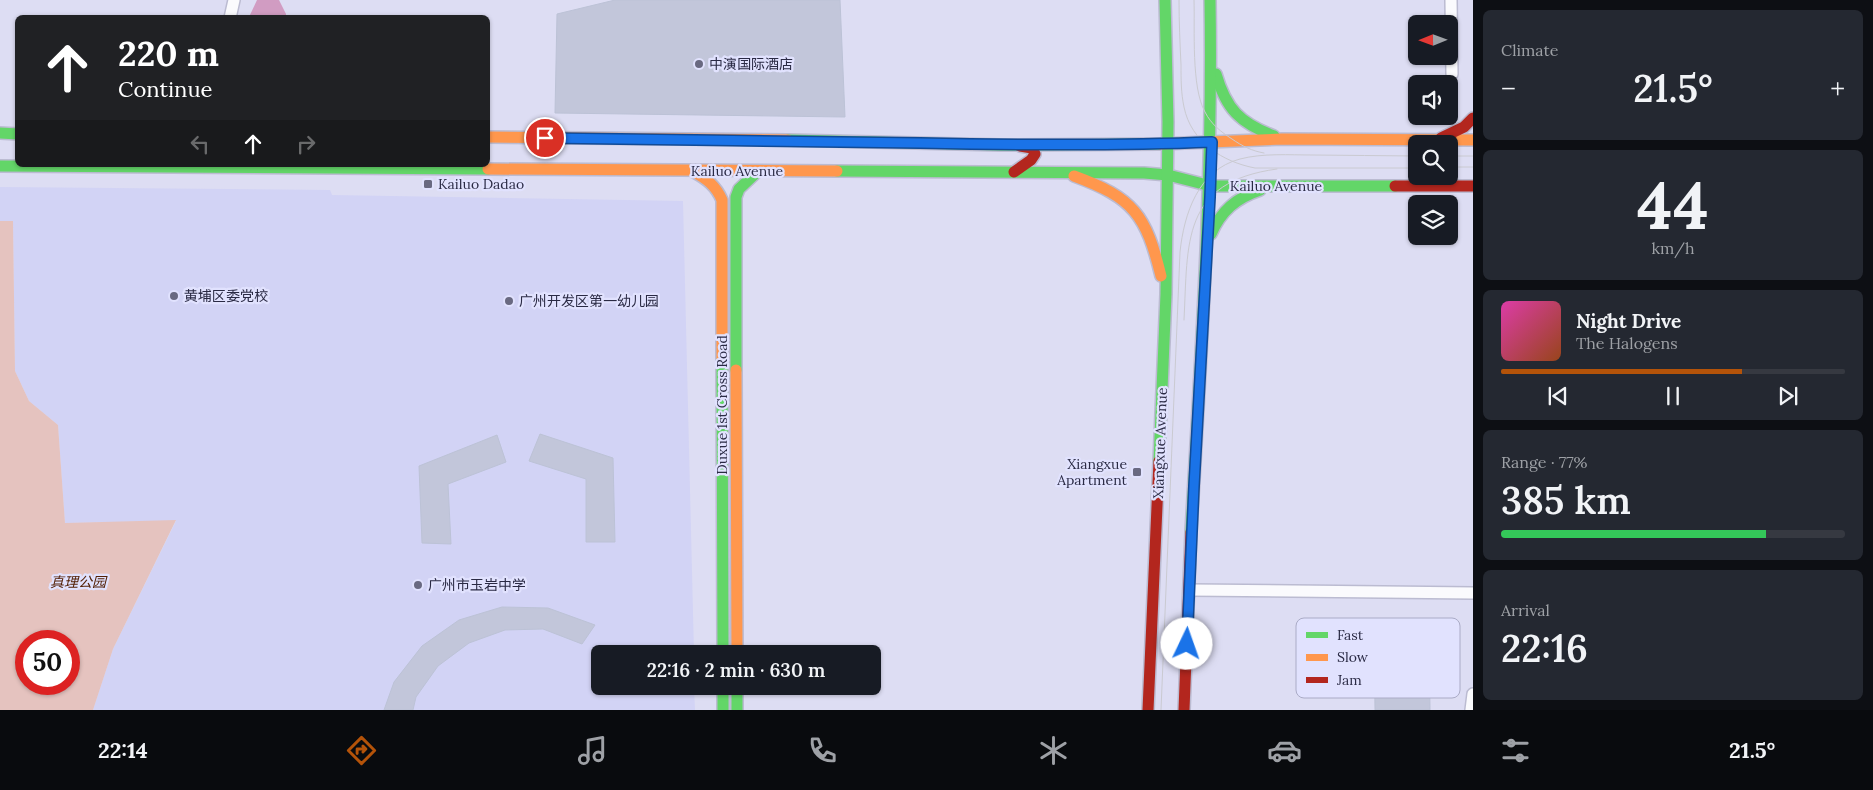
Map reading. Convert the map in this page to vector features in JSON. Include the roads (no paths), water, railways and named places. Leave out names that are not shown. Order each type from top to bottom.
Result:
[{"type":"main road","points":[[1165,0],[1168,144]]},
{"type":"main road","points":[[1184,710],[1194,486],[1211,186],[1210,0]]},
{"type":"main road","points":[[1211,53],[1218,82],[1231,108],[1241,120],[1254,129],[1282,139]]},
{"type":"main road","points":[[1447,135],[1464,127],[1473,118]]},
{"type":"main road","points":[[0,134],[15,134]]},
{"type":"main road","points":[[490,137],[1017,145],[1168,144],[1282,139],[1408,140]]},
{"type":"main road","points":[[1458,140],[1473,140]]},
{"type":"main road","name":"Xiangxue Avenue","points":[[1148,710],[1166,294],[1168,144]]},
{"type":"main road","points":[[1014,172],[1031,160],[1034,154],[1032,148],[1017,145]]},
{"type":"main road","name":"Kailuo Avenue","points":[[0,166],[15,166]]},
{"type":"main road","name":"Kailuo Avenue","points":[[139,167],[1144,173],[1168,175],[1211,186],[1473,186]]},
{"type":"main road","name":"Duxue 1st Cross Road","points":[[693,171],[710,182],[716,188],[722,200],[723,645]]},
{"type":"main road","name":"Duxue 1st Cross Road","points":[[737,645],[736,197],[739,190],[758,171]]},
{"type":"main road","points":[[1063,172],[1098,184],[1115,194],[1138,214],[1151,242],[1166,294]]},
{"type":"main road","points":[[1208,242],[1214,225],[1224,209],[1238,199],[1269,186]]},
{"type":"main road","points":[[723,695],[723,710]]},
{"type":"main road","points":[[737,695],[737,710]]},
{"type":"street","points":[[231,15],[234,0]]},
{"type":"street","points":[[1451,0],[1452,74]]},
{"type":"street","points":[[1190,590],[1473,593]]},
{"type":"street","points":[[1471,710],[1473,694]]},
{"type":"tram line","points":[[1179,0],[1181,86],[1184,107],[1194,130],[1210,148],[1231,161],[1255,168],[1408,168]]},
{"type":"tram line","points":[[1194,0],[1196,73],[1205,112],[1220,131],[1247,148],[1264,153]]},
{"type":"tram line","points":[[1161,710],[1180,252],[1185,223],[1196,195],[1213,173],[1226,165],[1249,157],[1267,155],[1408,156]]},
{"type":"tram line","points":[[1458,156],[1473,156]]},
{"type":"tram line","points":[[1458,167],[1473,167]]},
{"type":"tram line","points":[[1184,320],[1190,241],[1196,220],[1206,202],[1223,187],[1246,176],[1277,169]]},
{"type":"place","name":"中演国际酒店","points":[[699,64]]},
{"type":"place","name":"Kailuo Dadao","points":[[428,184]]},
{"type":"place","name":"黄埔区委党校","points":[[174,296]]},
{"type":"place","name":"广州开发区第一幼儿园","points":[[509,301]]},
{"type":"place","name":"Xiangxue Apartment","points":[[1137,472]]},
{"type":"place","name":"广州市玉岩中学","points":[[418,585]]},
{"type":"park label","name":"真理公园","points":[[78,582]]}]
